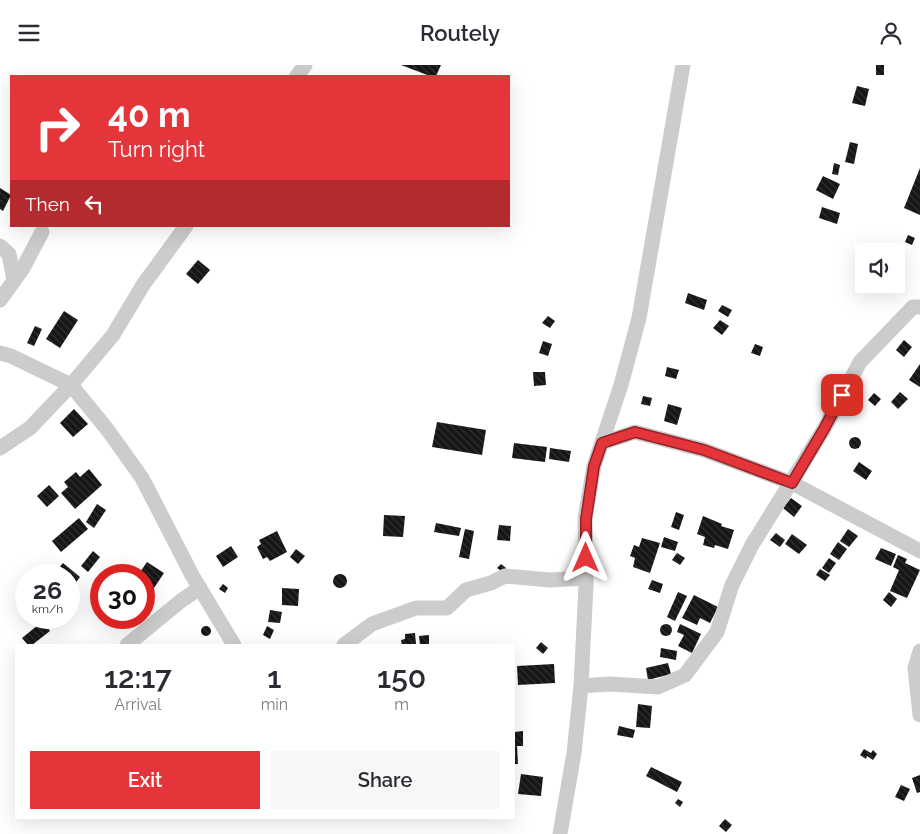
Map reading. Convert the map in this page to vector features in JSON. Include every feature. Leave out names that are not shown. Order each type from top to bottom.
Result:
[{"type":"street","points":[[560,834],[574,753],[581,685],[586,578],[586,519],[594,466],[621,385],[639,318],[683,65]]},
{"type":"street","points":[[0,447],[30,428],[71,385],[113,335],[143,285],[185,227]]},
{"type":"street","points":[[0,300],[23,268],[42,231]]},
{"type":"street","points":[[0,246],[9,254],[14,280]]},
{"type":"street","points":[[581,685],[610,684],[658,687],[685,675],[716,632],[732,585],[748,553],[824,429],[860,361],[913,307],[920,307]]},
{"type":"street","points":[[0,353],[11,356],[71,385],[107,429],[142,478],[200,588],[233,644]]},
{"type":"street","points":[[602,443],[635,432],[704,450],[792,483],[920,551]]},
{"type":"street","points":[[345,644],[372,624],[416,608],[447,608],[466,590],[491,583],[505,576],[550,580],[586,578]]},
{"type":"street","points":[[128,644],[182,600],[200,588]]},
{"type":"street","points":[[920,651],[915,668],[920,715]]},
{"type":"building","points":[[401,65],[441,65],[436,75],[427,75]]},
{"type":"building","points":[[876,65],[884,65],[884,75],[876,75]]},
{"type":"building","points":[[857,86],[869,89],[865,106],[852,103]]},
{"type":"building","points":[[850,142],[858,144],[854,164],[845,162]]},
{"type":"building","points":[[834,163],[840,165],[838,175],[832,174]]},
{"type":"building","points":[[920,168],[920,215],[904,208]]},
{"type":"building","points":[[823,176],[840,184],[833,199],[816,190]]},
{"type":"building","points":[[0,188],[10,194],[10,197],[3,211],[0,209]]},
{"type":"building","points":[[822,207],[840,213],[837,224],[819,218]]},
{"type":"building","points":[[908,235],[915,238],[912,245],[905,242]]},
{"type":"building","points":[[198,260],[210,270],[198,284],[186,274]]},
{"type":"building","points":[[688,293],[707,300],[704,310],[685,303]]},
{"type":"building","points":[[722,305],[732,310],[728,317],[718,311]]},
{"type":"building","points":[[64,311],[78,320],[60,348],[46,339]]},
{"type":"building","points":[[548,316],[555,321],[550,328],[542,323]]},
{"type":"building","points":[[720,320],[729,326],[722,335],[713,328]]},
{"type":"building","points":[[35,326],[42,329],[34,346],[27,343]]},
{"type":"building","points":[[904,340],[912,347],[904,357],[896,350]]},
{"type":"building","points":[[543,341],[552,344],[548,356],[539,353]]},
{"type":"building","points":[[755,344],[763,347],[760,356],[751,353]]},
{"type":"building","points":[[920,364],[920,387],[909,380]]},
{"type":"building","points":[[667,367],[679,370],[676,379],[665,376]]},
{"type":"building","points":[[533,372],[545,372],[546,385],[534,386]]},
{"type":"building","points":[[900,392],[908,399],[898,409],[891,402]]},
{"type":"building","points":[[874,393],[881,399],[875,406],[868,400]]},
{"type":"building","points":[[643,396],[652,398],[650,406],[641,404]]},
{"type":"building","points":[[668,404],[682,408],[677,425],[664,421]]},
{"type":"building","points":[[74,409],[88,424],[73,437],[60,423]]},
{"type":"building","points":[[437,422],[486,430],[482,455],[432,447]]},
{"type":"building","points":[[855,437],[861,443],[855,449],[849,443]]},
{"type":"building","points":[[514,443],[547,447],[545,462],[512,458]]},
{"type":"building","points":[[550,448],[571,451],[569,462],[549,459]]},
{"type":"building","points":[[859,462],[872,471],[866,480],[853,471]]},
{"type":"building","points":[[89,469],[102,485],[75,509],[61,493],[68,487],[64,482],[76,472],[80,477]]},
{"type":"building","points":[[49,485],[59,496],[47,507],[37,496]]},
{"type":"building","points":[[791,498],[802,506],[794,517],[783,508]]},
{"type":"building","points":[[97,504],[106,510],[94,528],[86,522]]},
{"type":"building","points":[[676,512],[684,515],[679,530],[671,527]]},
{"type":"building","points":[[384,515],[405,516],[403,537],[383,536]]},
{"type":"building","points":[[703,516],[722,524],[721,526],[734,530],[728,549],[715,545],[714,548],[703,545],[705,537],[697,534]]},
{"type":"building","points":[[79,518],[88,529],[61,552],[52,541]]},
{"type":"building","points":[[436,523],[461,528],[459,536],[434,532]]},
{"type":"building","points":[[499,525],[511,526],[510,541],[497,540]]},
{"type":"building","points":[[465,529],[474,531],[469,559],[459,557]]},
{"type":"building","points":[[848,529],[858,536],[849,547],[840,541]]},
{"type":"building","points":[[277,531],[287,552],[270,561],[267,557],[263,559],[257,547],[261,544],[259,540]]},
{"type":"building","points":[[776,533],[785,540],[780,547],[770,540]]},
{"type":"building","points":[[792,534],[807,545],[799,554],[785,544]]},
{"type":"building","points":[[664,537],[678,542],[675,551],[661,547]]},
{"type":"building","points":[[642,538],[660,543],[650,573],[633,567],[635,558],[630,556],[634,545],[639,547]]},
{"type":"building","points":[[838,542],[847,549],[839,560],[830,554]]},
{"type":"building","points":[[231,546],[238,557],[223,567],[216,556]]},
{"type":"building","points":[[881,548],[896,554],[891,566],[875,559]]},
{"type":"building","points":[[296,549],[305,556],[298,564],[290,557]]},
{"type":"building","points":[[93,551],[100,557],[94,564],[90,564],[88,572],[81,566]]},
{"type":"building","points":[[677,553],[685,558],[680,565],[672,560]]},
{"type":"building","points":[[898,555],[907,559],[905,563],[920,570],[907,598],[890,591],[899,570],[893,567]]},
{"type":"building","points":[[829,558],[836,563],[829,573],[822,568]]},
{"type":"building","points":[[501,564],[506,568],[503,572],[497,568]]},
{"type":"building","points":[[155,567],[164,573],[155,586]]},
{"type":"building","points":[[820,569],[830,575],[825,581],[816,575]]},
{"type":"building","points":[[340,574],[345,576],[347,581],[345,586],[340,588],[335,586],[333,581],[335,576]]},
{"type":"building","points":[[652,580],[663,584],[660,593],[648,589]]},
{"type":"building","points":[[223,584],[228,588],[225,593],[219,589]]},
{"type":"building","points":[[282,588],[299,589],[298,606],[282,605]]},
{"type":"building","points":[[678,592],[687,596],[675,621],[667,617]]},
{"type":"building","points":[[889,592],[897,599],[891,607],[883,600]]},
{"type":"building","points":[[694,595],[718,607],[710,623],[700,618],[697,625],[682,618]]},
{"type":"building","points":[[270,610],[282,612],[280,623],[268,622]]},
{"type":"building","points":[[666,624],[672,630],[666,636],[660,630]]},
{"type":"building","points":[[680,624],[701,634],[692,653],[678,646],[684,635],[677,632]]},
{"type":"building","points":[[204,626],[208,626],[211,631],[210,635],[204,636],[201,633],[201,629]]},
{"type":"building","points":[[267,626],[274,630],[270,639],[263,635]]},
{"type":"building","points":[[33,629],[49,629],[50,631],[33,644],[27,644],[22,638]]},
{"type":"building","points":[[415,633],[416,644],[402,644],[401,640],[405,639],[405,634]]},
{"type":"building","points":[[429,635],[429,644],[420,644],[419,636]]},
{"type":"building","points":[[541,642],[548,648],[543,654],[536,648]]},
{"type":"building","points":[[661,648],[677,651],[676,660],[660,657]]},
{"type":"building","points":[[668,663],[671,674],[648,680],[646,668]]},
{"type":"building","points":[[554,664],[555,683],[518,685],[517,666]]},
{"type":"building","points":[[638,704],[652,706],[650,728],[636,727]]},
{"type":"building","points":[[619,726],[635,730],[633,738],[617,735]]},
{"type":"building","points":[[523,731],[523,746],[517,746],[518,764],[515,764],[515,732]]},
{"type":"building","points":[[864,749],[871,753],[873,750],[877,754],[873,760],[867,756],[866,759],[860,755]]},
{"type":"building","points":[[651,767],[682,782],[677,792],[646,776]]},
{"type":"building","points":[[521,774],[543,777],[541,796],[518,794]]},
{"type":"building","points":[[920,775],[920,792],[917,793],[912,778]]},
{"type":"building","points":[[901,785],[910,789],[904,801],[895,797]]},
{"type":"building","points":[[678,799],[683,802],[680,807],[675,803]]},
{"type":"building","points":[[725,819],[732,825],[726,832],[719,826]]},
{"type":"route","points":[[586,558],[586,519],[594,466],[602,443],[635,432],[704,450],[792,483],[842,395]]}]
